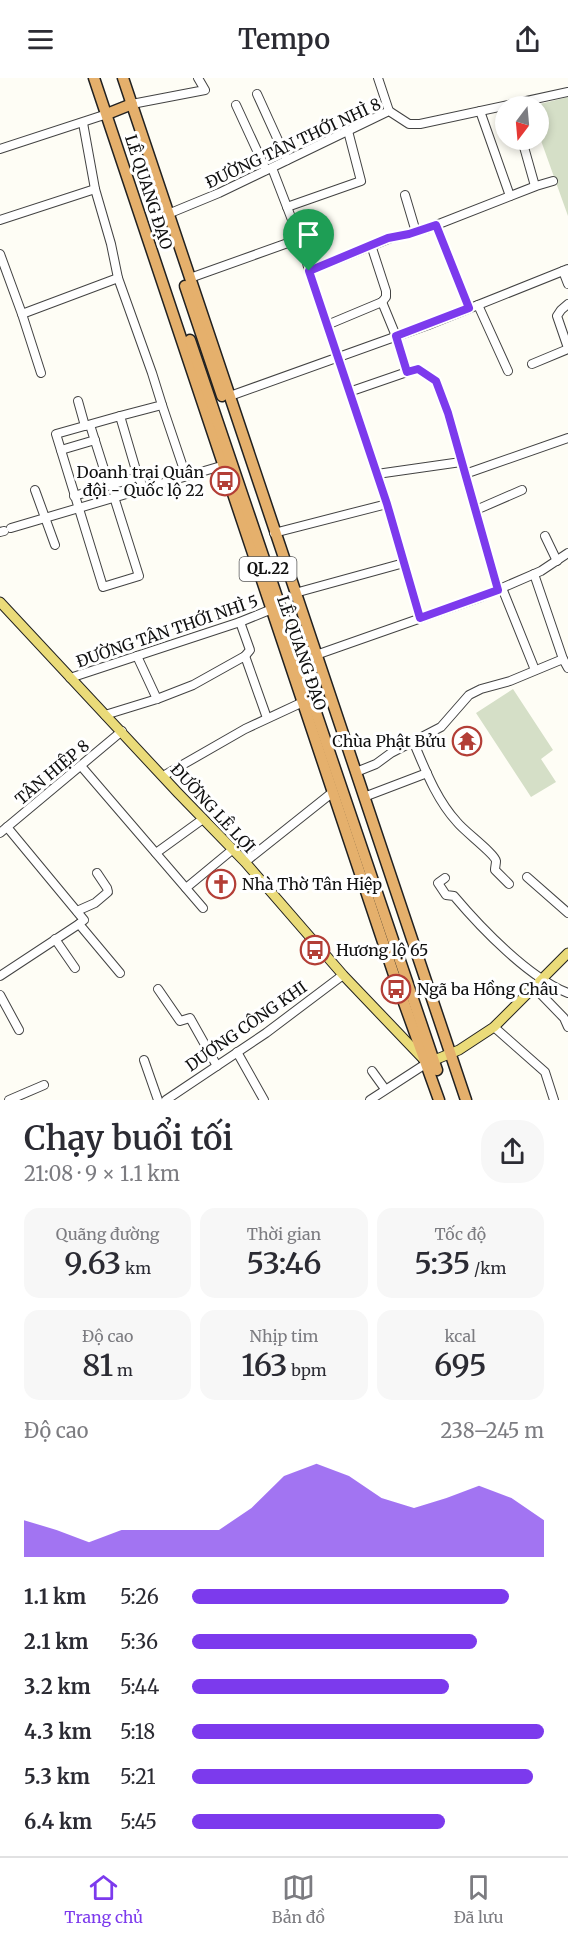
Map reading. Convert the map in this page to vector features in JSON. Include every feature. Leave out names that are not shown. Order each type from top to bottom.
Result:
[{"type":"highway","name":"LÊ QUANG ĐẠO","points":[[94,78],[110,113]]},
{"type":"highway","name":"LÊ QUANG ĐẠO","points":[[102,78],[110,113],[228,464],[439,1058],[466,1100]]},
{"type":"highway","name":"LÊ QUANG ĐẠO","points":[[115,78],[128,106],[168,214],[364,796],[439,1058],[447,1100]]},
{"type":"highway","name":"LÊ QUANG ĐẠO","points":[[123,78],[128,106],[439,1058],[439,1100]]},
{"type":"highway","points":[[110,113],[128,106]]},
{"type":"highway","name":"LÊ QUANG ĐẠO","points":[[228,464],[272,609],[394,975],[459,1100]]},
{"type":"main road","name":"ĐƯỜNG LÊ LỢI","points":[[0,602],[245,862],[343,975],[439,1058]]},
{"type":"main road","points":[[439,1058],[467,1046],[494,1027],[568,953]]},
{"type":"street","points":[[128,106],[205,90],[198,78]]},
{"type":"street","points":[[378,78],[389,111]]},
{"type":"street","name":"ĐƯỜNG TÂN THỚI NHÌ 8","points":[[168,214],[219,193],[389,111],[412,125],[568,92]]},
{"type":"street","points":[[257,94],[287,160]]},
{"type":"street","points":[[236,105],[287,207],[299,239],[387,504],[420,618]]},
{"type":"street","points":[[480,111],[510,196]]},
{"type":"street","points":[[0,149],[110,113]]},
{"type":"street","points":[[83,123],[95,189],[118,278],[186,476]]},
{"type":"street","points":[[287,207],[361,181],[348,131]]},
{"type":"street","points":[[525,150],[535,186]]},
{"type":"street","points":[[309,271],[388,238],[416,232],[553,181]]},
{"type":"street","points":[[0,220],[95,189]]},
{"type":"street","points":[[405,195],[416,232]]},
{"type":"street","points":[[436,225],[469,308]]},
{"type":"street","points":[[190,278],[299,239]]},
{"type":"street","points":[[371,245],[386,291],[382,302],[407,372]]},
{"type":"street","points":[[0,254],[41,373]]},
{"type":"street","points":[[230,396],[396,336],[566,270],[568,284]]},
{"type":"street","points":[[22,314],[118,278]]},
{"type":"street","points":[[327,325],[382,302]]},
{"type":"street","points":[[531,364],[568,349],[557,316],[568,304]]},
{"type":"street","points":[[477,305],[508,370]]},
{"type":"street","points":[[349,392],[418,369],[436,381],[448,413],[500,589],[535,670]]},
{"type":"street","points":[[78,401],[95,440],[109,485]]},
{"type":"street","points":[[114,497],[139,576],[103,587],[77,508],[57,434],[162,405]]},
{"type":"street","points":[[120,416],[138,477],[144,488]]},
{"type":"street","points":[[465,474],[568,438]]},
{"type":"street","points":[[61,450],[95,440]]},
{"type":"street","points":[[376,474],[461,462]]},
{"type":"street","points":[[5,530],[228,464]]},
{"type":"street","points":[[74,496],[138,477]]},
{"type":"street","points":[[35,490],[55,545]]},
{"type":"street","points":[[476,510],[522,490]]},
{"type":"street","points":[[274,533],[387,504]]},
{"type":"street","points":[[545,536],[556,561]]},
{"type":"street","points":[[316,655],[500,589],[534,574],[568,553]]},
{"type":"street","points":[[295,593],[404,563]]},
{"type":"street","points":[[534,574],[562,659],[568,668]]},
{"type":"street","name":"ĐƯỜNG TÂN THỚI NHÌ 5","points":[[70,678],[240,622],[272,609]]},
{"type":"street","points":[[105,715],[193,685],[245,656],[250,650],[240,622]]},
{"type":"street","points":[[137,656],[157,699]]},
{"type":"street","points":[[245,656],[267,718]]},
{"type":"street","points":[[356,772],[376,764],[412,741],[441,727],[470,695],[562,659]]},
{"type":"street","points":[[163,776],[267,718],[303,702]]},
{"type":"street","name":"TÂN HIỆP 8","points":[[3,830],[122,731]]},
{"type":"street","points":[[412,741],[436,791],[456,822],[482,847],[490,851],[496,861],[495,870],[509,884]]},
{"type":"street","points":[[81,766],[203,908]]},
{"type":"street","points":[[364,796],[427,773]]},
{"type":"street","points":[[245,862],[333,792]]},
{"type":"street","points":[[156,854],[203,819]]},
{"type":"street","points":[[0,976],[84,920],[3,830]]},
{"type":"street","points":[[186,888],[232,850]]},
{"type":"street","points":[[77,911],[95,903],[108,892],[97,873]]},
{"type":"street","points":[[527,877],[568,913]]},
{"type":"street","points":[[446,878],[438,883],[446,895],[454,896],[478,924],[542,980],[568,993]]},
{"type":"street","points":[[79,924],[120,973]]},
{"type":"street","points":[[55,939],[75,968]]},
{"type":"street","name":"DƯƠNG CÔNG KHI","points":[[166,1100],[343,975]]},
{"type":"street","points":[[534,987],[564,1018],[568,1027]]},
{"type":"street","points":[[158,989],[180,1021],[190,1018],[216,1066]]},
{"type":"street","points":[[0,995],[20,1030]]},
{"type":"street","points":[[494,1027],[545,1072],[554,1100]]},
{"type":"street","points":[[237,1052],[264,1100]]},
{"type":"street","points":[[370,1100],[439,1058]]},
{"type":"street","points":[[144,1060],[158,1100]]},
{"type":"street","points":[[372,1071],[385,1089]]},
{"type":"street","points":[[9,1100],[44,1085]]},
{"type":"green space","points":[[568,97],[568,216],[544,150],[549,150],[549,102]]},
{"type":"green space","points":[[513,689],[553,750],[541,759],[556,782],[531,797],[476,713]]},
{"type":"place","name":"Doanh trại Quân đội - Quốc lộ 22","points":[[225,481]]},
{"type":"place","name":"Chùa Phật Bửu","points":[[467,741]]},
{"type":"place","name":"Nhà Thờ Tân Hiệp","points":[[221,884]]},
{"type":"place","name":"Hương lộ 65","points":[[315,950]]},
{"type":"place","name":"Ngã ba Hồng Châu","points":[[396,989]]},
{"type":"route","points":[[436,225],[469,308],[396,336],[407,372],[418,369],[436,381],[448,413],[498,590],[420,618],[387,504],[309,271],[388,238],[436,225]]}]
